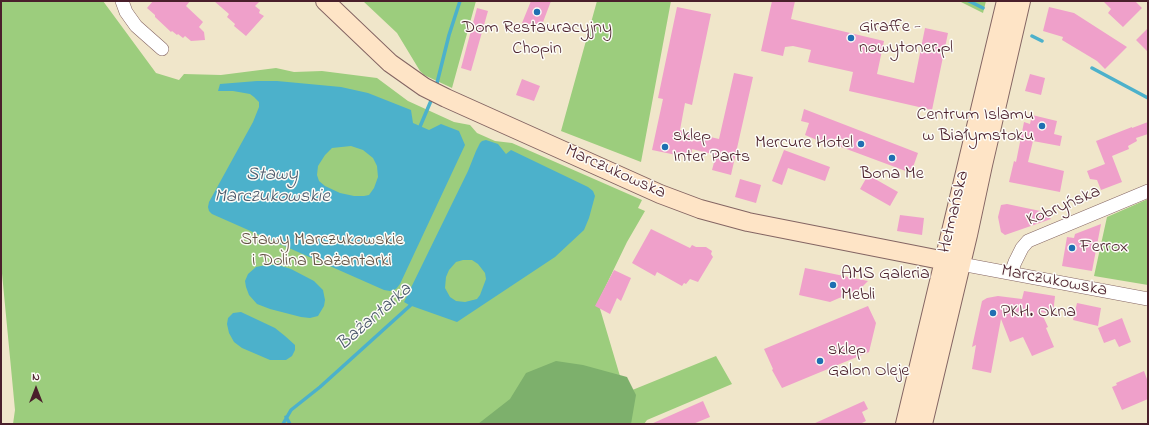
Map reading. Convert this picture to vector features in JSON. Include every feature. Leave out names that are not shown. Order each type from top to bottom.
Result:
[{"type":"main road","name":"Marczukowska","points":[[325,1],[390,63],[424,87],[660,194],[694,207],[748,222],[952,262]]},
{"type":"main road","name":"Hetmańska","points":[[905,424],[936,330],[952,262],[968,235],[968,193],[1006,1]]},
{"type":"main road","name":"Hetmańska","points":[[968,193],[1021,1]]},
{"type":"main road","name":"Hetmańska","points":[[923,424],[936,330]]},
{"type":"street","points":[[122,1],[126,12],[136,26],[162,49]]},
{"type":"street","name":"Kobryńska","points":[[1011,273],[1018,255],[1028,241],[1148,191]]},
{"type":"street","name":"Marczukowska","points":[[952,262],[1148,299]]},
{"type":"green space","name":"Stawy Marczukowskie i Dolina Bażantarki","points":[[1,1],[103,1],[156,73],[179,80],[184,74],[221,75],[276,68],[294,72],[322,71],[377,78],[408,101],[454,122],[470,125],[477,133],[495,141],[512,143],[642,200],[638,208],[645,211],[627,242],[598,302],[625,393],[716,356],[732,384],[647,420],[644,424],[13,424],[15,410],[1,263]]},
{"type":"green space","points":[[363,1],[476,1],[452,88],[424,75],[420,71],[397,33]]},
{"type":"green space","points":[[597,1],[671,1],[641,162],[561,131]]},
{"type":"green space","points":[[959,1],[986,1],[983,13]]},
{"type":"green space","points":[[1148,199],[1148,285],[1094,276],[1107,217]]},
{"type":"green space","points":[[556,361],[583,365],[627,377],[636,395],[631,424],[478,424],[510,399],[526,373]]},
{"type":"water","name":"Stawy Marczukowskie","points":[[277,81],[341,87],[368,93],[411,110],[413,123],[429,130],[441,124],[459,131],[465,145],[400,284],[396,289],[390,291],[384,290],[212,214],[209,211],[209,202],[253,122],[259,107],[259,102],[250,94],[233,91],[218,91],[220,84]],"holes":[[[351,146],[363,150],[373,158],[377,166],[378,177],[374,188],[369,195],[354,196],[340,193],[325,186],[319,181],[317,175],[318,166],[325,155],[332,148]]]},
{"type":"water","points":[[486,140],[498,144],[506,154],[511,150],[588,187],[593,191],[595,196],[584,230],[555,257],[457,322],[404,302],[482,141]],"holes":[[[472,260],[478,264],[485,273],[486,279],[480,295],[477,299],[465,302],[456,301],[450,297],[445,288],[446,277],[449,270],[456,262]]]},
{"type":"water","points":[[278,265],[291,269],[314,281],[323,290],[325,300],[324,306],[318,316],[310,318],[301,317],[257,304],[249,295],[245,281],[248,274],[256,267]]},
{"type":"water","points":[[241,312],[275,328],[285,336],[295,345],[295,350],[292,356],[286,360],[270,360],[242,348],[234,342],[229,333],[227,324],[228,318],[233,313]]},
{"type":"building","points":[[153,1],[190,1],[186,6],[203,22],[199,27],[204,32],[205,40],[191,41],[185,36],[183,38],[172,31],[171,32],[147,8]]},
{"type":"building","points":[[214,1],[260,1],[255,6],[260,10],[259,13],[264,16],[246,36],[234,26],[235,24],[227,17],[229,14]]},
{"type":"building","name":"Dom Restauracyjny Chopin","points":[[531,1],[551,1],[540,30],[522,23]]},
{"type":"building","points":[[772,1],[795,1],[791,19],[884,41],[877,74],[914,83],[925,28],[948,33],[932,110],[849,91],[853,72],[808,62],[811,50],[793,46],[785,47],[783,56],[761,51]]},
{"type":"building","points":[[1103,1],[1135,1],[1142,8],[1123,27],[1108,13],[1111,9]]},
{"type":"building","points":[[677,7],[711,14],[692,105],[685,103],[680,130],[719,139],[734,73],[753,77],[731,175],[712,170],[716,155],[692,149],[691,158],[652,150],[663,99],[658,98]]},
{"type":"building","points":[[1049,7],[1074,13],[1127,47],[1105,69],[1097,61],[1062,40],[1063,37],[1043,31]]},
{"type":"building","points":[[477,8],[488,11],[471,71],[461,68]]},
{"type":"building","points":[[1148,28],[1148,52],[1136,40]]},
{"type":"building","points":[[1030,74],[1045,78],[1041,95],[1025,91]]},
{"type":"building","points":[[522,79],[540,86],[534,101],[516,95]]},
{"type":"building","name":"Mercure Hotel","points":[[804,109],[918,153],[911,173],[805,135],[809,123],[801,121]]},
{"type":"building","points":[[1032,115],[1057,121],[1054,134],[1062,136],[1060,146],[1033,141],[1028,162],[1064,171],[1060,192],[1009,182],[1014,161],[1016,162],[1024,122],[1030,124]]},
{"type":"building","points":[[1148,122],[1148,134],[1136,138],[1137,141],[1128,146],[1129,149],[1112,156],[1122,182],[1101,190],[1097,180],[1090,179],[1087,171],[1105,164],[1096,141]]},
{"type":"building","points":[[784,150],[830,167],[825,181],[788,168],[782,185],[772,181]]},
{"type":"building","points":[[868,175],[898,192],[890,206],[860,189]]},
{"type":"building","points":[[740,179],[761,185],[756,203],[735,197]]},
{"type":"building","points":[[1007,204],[1045,212],[1051,219],[1005,235],[1001,232],[998,217],[1001,205]]},
{"type":"building","points":[[900,215],[924,218],[922,235],[897,231]]},
{"type":"building","points":[[1101,224],[1092,271],[1062,266],[1067,237],[1074,238],[1075,234]]},
{"type":"building","points":[[651,229],[690,248],[692,245],[696,247],[706,247],[712,251],[711,254],[713,257],[698,282],[690,279],[682,286],[657,272],[655,276],[632,263]]},
{"type":"building","name":"AMS Galeria Mebli","points":[[805,268],[868,281],[860,289],[830,302],[799,295]]},
{"type":"building","points":[[614,270],[631,278],[621,301],[617,298],[610,314],[595,306]]},
{"type":"building","points":[[1024,291],[1055,296],[1053,314],[1041,312],[1048,327],[1046,328],[1054,347],[1032,356],[1023,337],[1010,342],[1001,319],[991,373],[972,369],[976,345],[972,347],[982,301],[987,298],[998,296],[1022,299]]},
{"type":"building","points":[[1077,303],[1101,308],[1098,326],[1073,320]]},
{"type":"building","points":[[868,306],[876,323],[869,352],[782,388],[772,370],[773,369],[764,349]]},
{"type":"building","points":[[1122,318],[1131,342],[1119,347],[1115,339],[1104,343],[1098,328]]},
{"type":"building","points":[[1144,371],[1148,382],[1148,399],[1122,410],[1112,387],[1117,385],[1116,383]]},
{"type":"building","points":[[703,401],[710,417],[693,424],[651,424]]},
{"type":"building","points":[[864,401],[868,409],[862,412],[866,421],[860,424],[813,424]]},
{"type":"waterway","name":"Bażantarka","points":[[436,87],[449,35],[460,1]]},
{"type":"waterway","points":[[969,1],[983,8]]},
{"type":"waterway","points":[[1032,36],[1042,41]]},
{"type":"waterway","points":[[1092,68],[1148,98]]},
{"type":"waterway","name":"Bażantarka","points":[[419,129],[433,96]]},
{"type":"waterway","name":"Bażantarka","points":[[283,424],[291,410],[320,387],[413,303]]},
{"type":"waterway","name":"Bażantarka","points":[[286,417],[290,424]]},
{"type":"place","name":"Dom Restauracyjny Chopin","points":[[537,12]]},
{"type":"place","name":"Giraffe - nowytoner.pl","points":[[851,38]]},
{"type":"place","name":"Centrum Islamu w Białymstoku","points":[[1042,126]]},
{"type":"place","name":"Mercure Hotel","points":[[861,144]]},
{"type":"place","name":"sklep Inter Parts","points":[[665,147]]},
{"type":"place","name":"Bona Me","points":[[892,158]]},
{"type":"place","name":"Ferrox","points":[[1072,248]]},
{"type":"place","name":"AMS Galeria Mebli","points":[[833,285]]},
{"type":"place","name":"PKH. Okna","points":[[993,313]]},
{"type":"place","name":"sklep Galon Oleje","points":[[820,361]]}]
